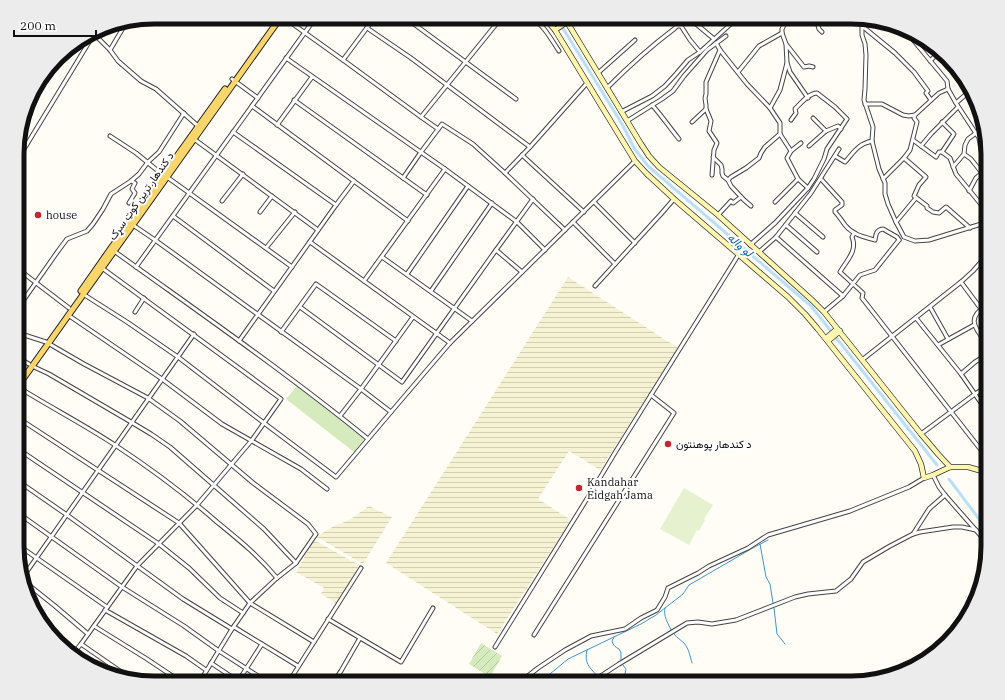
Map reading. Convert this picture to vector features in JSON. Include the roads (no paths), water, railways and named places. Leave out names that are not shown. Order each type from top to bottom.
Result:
[{"type":"main road","name":"د کندهار ترين کوټ سړک","points":[[24,376],[69,308],[165,176],[194,139],[272,24]]},
{"type":"main road","name":"د کندهار ترين کوټ سړک","points":[[47,342],[102,268],[108,255],[114,251],[198,126],[277,24]]},
{"type":"main road","name":"د کندهار ترين کوټ سړک","points":[[24,374],[31,365]]},
{"type":"street","points":[[292,24],[438,129]]},
{"type":"street","points":[[136,267],[311,24]]},
{"type":"street","points":[[343,60],[370,24]]},
{"type":"street","points":[[414,24],[516,99]]},
{"type":"street","points":[[421,117],[496,24]]},
{"type":"street","points":[[540,24],[559,51]]},
{"type":"street","points":[[552,24],[557,29],[587,83],[635,161],[674,199],[801,309],[827,339],[915,451],[921,464],[924,478]]},
{"type":"street","points":[[557,29],[564,24]]},
{"type":"street","points":[[567,24],[640,144],[649,156],[659,167],[718,216],[814,300],[921,434],[950,467]]},
{"type":"street","points":[[697,24],[714,39]]},
{"type":"street","points":[[621,112],[652,96],[665,86],[688,60],[700,52],[731,24]]},
{"type":"street","points":[[784,24],[782,33],[786,44],[787,63],[790,72],[808,98]]},
{"type":"street","points":[[818,24],[822,32]]},
{"type":"street","points":[[607,88],[652,46],[677,26],[682,26],[690,40],[700,52]]},
{"type":"street","points":[[862,26],[895,53],[914,72],[928,91],[926,93],[932,100]]},
{"type":"street","points":[[862,26],[862,35],[866,55],[864,104],[873,128],[872,141],[879,169],[885,183],[885,194],[896,222],[904,237],[915,241],[929,240],[981,224]]},
{"type":"street","points":[[110,50],[123,28]]},
{"type":"street","points":[[367,28],[411,58],[530,147]]},
{"type":"street","points":[[738,72],[759,46],[782,33]]},
{"type":"street","points":[[627,121],[673,91],[707,50],[726,36]]},
{"type":"street","points":[[97,37],[110,50],[118,61],[142,81],[156,89],[198,126]]},
{"type":"street","points":[[912,39],[947,81],[948,89],[979,138],[981,150]]},
{"type":"street","points":[[598,73],[635,40]]},
{"type":"street","points":[[24,148],[87,43]]},
{"type":"street","points":[[716,43],[747,84],[770,108],[780,123],[780,134],[791,151]]},
{"type":"street","points":[[786,44],[804,67],[813,67]]},
{"type":"street","points":[[712,175],[714,150],[717,142],[710,132],[711,121],[706,109],[705,98],[706,82],[720,50]]},
{"type":"street","points":[[930,61],[936,55]]},
{"type":"street","points":[[286,58],[445,168],[517,222],[545,250]]},
{"type":"street","points":[[770,108],[780,90],[787,63]]},
{"type":"street","points":[[277,125],[312,77]]},
{"type":"street","points":[[234,80],[258,98]]},
{"type":"street","points":[[505,173],[587,83]]},
{"type":"street","points":[[915,117],[939,93],[948,89]]},
{"type":"street","points":[[750,244],[775,223],[808,188],[824,159],[827,149],[848,120],[835,107],[816,92],[811,94],[795,109],[796,114],[791,120]]},
{"type":"street","points":[[921,146],[967,95]]},
{"type":"street","points":[[294,100],[426,195]]},
{"type":"street","points":[[864,104],[882,104],[902,115],[915,117]]},
{"type":"street","points":[[652,105],[679,139]]},
{"type":"street","points":[[252,106],[408,221]]},
{"type":"street","points":[[692,122],[706,109]]},
{"type":"street","points":[[24,299],[68,239],[87,231],[103,209],[111,194],[139,174],[148,162],[159,152],[184,113]]},
{"type":"street","points":[[883,179],[910,150],[917,122],[915,117]]},
{"type":"street","points":[[813,118],[826,130]]},
{"type":"street","points":[[913,140],[936,157],[939,152],[942,152],[954,134],[942,122]]},
{"type":"street","points":[[403,178],[441,125],[443,125],[473,144],[534,199],[565,230]]},
{"type":"street","points":[[809,146],[826,130],[838,126],[841,129]]},
{"type":"street","points":[[233,132],[336,205]]},
{"type":"street","points":[[953,167],[964,154],[965,145],[968,139],[976,133]]},
{"type":"street","points":[[728,180],[759,158],[765,147],[780,134]]},
{"type":"street","points":[[110,136],[136,153],[165,176],[292,266]]},
{"type":"street","points":[[194,139],[318,230]]},
{"type":"street","points":[[835,156],[845,162],[864,142],[872,141]]},
{"type":"street","points":[[801,143],[791,151],[787,158],[798,178],[808,188]]},
{"type":"street","points":[[758,252],[776,237],[812,193],[839,149]]},
{"type":"street","points":[[942,152],[950,158],[956,174],[981,205]]},
{"type":"street","points":[[964,154],[971,159],[981,172]]},
{"type":"street","points":[[522,155],[584,212]]},
{"type":"street","points":[[713,157],[721,164],[723,176],[751,206]]},
{"type":"street","points":[[904,158],[926,177],[919,185],[914,196],[927,206],[928,210],[939,213],[946,207],[970,228]]},
{"type":"street","points":[[83,294],[178,357],[336,477],[450,343],[635,161]]},
{"type":"street","points":[[364,281],[445,168]]},
{"type":"street","points":[[222,201],[242,174]]},
{"type":"street","points":[[969,191],[976,178],[981,174]]},
{"type":"street","points":[[775,202],[798,178]]},
{"type":"street","points":[[821,179],[842,202],[842,205],[835,210],[835,212],[846,226],[854,233],[875,240],[876,233],[879,229],[883,229],[897,237],[899,240]]},
{"type":"street","points":[[129,203],[135,193],[132,189],[135,184],[131,181]]},
{"type":"street","points":[[239,341],[354,181]]},
{"type":"street","points":[[406,274],[468,186]]},
{"type":"street","points":[[260,212],[272,196]]},
{"type":"street","points":[[718,216],[731,201],[733,203],[741,197]]},
{"type":"street","points":[[896,222],[916,198]]},
{"type":"street","points":[[300,307],[402,382],[534,199]]},
{"type":"street","points":[[595,286],[674,199]]},
{"type":"street","points":[[594,202],[635,243]]},
{"type":"street","points":[[431,292],[492,204]]},
{"type":"street","points":[[266,248],[295,212]]},
{"type":"street","points":[[795,213],[823,237]]},
{"type":"street","points":[[173,216],[274,291]]},
{"type":"street","points":[[573,222],[615,264]]},
{"type":"street","points":[[786,224],[817,252]]},
{"type":"street","points":[[132,225],[155,240],[391,412]]},
{"type":"street","points":[[854,233],[852,237],[854,242],[853,250],[850,258],[840,272],[863,293],[862,298],[981,449]]},
{"type":"street","points":[[776,237],[843,296]]},
{"type":"street","points":[[824,312],[843,296],[860,275],[875,270],[899,240],[904,237]]},
{"type":"street","points":[[310,242],[450,343]]},
{"type":"street","points":[[496,250],[522,272]]},
{"type":"street","points":[[114,251],[239,341],[340,416],[368,439]]},
{"type":"street","points":[[495,647],[739,254]]},
{"type":"street","points":[[382,257],[472,321]]},
{"type":"street","points":[[862,360],[961,282],[981,262]]},
{"type":"street","points":[[76,650],[137,566],[197,505],[230,464],[252,440],[281,399],[102,268]]},
{"type":"street","points":[[24,273],[69,308]]},
{"type":"street","points":[[961,282],[981,309],[975,316],[974,320],[974,325],[981,336]]},
{"type":"street","points":[[281,332],[316,284],[396,341]]},
{"type":"street","points":[[134,312],[144,298]]},
{"type":"street","points":[[930,307],[948,340]]},
{"type":"street","points":[[68,315],[162,379],[222,424],[301,469],[328,489]]},
{"type":"street","points":[[340,416],[414,317]]},
{"type":"street","points":[[916,318],[981,403]]},
{"type":"street","points":[[938,345],[974,325]]},
{"type":"street","points":[[827,339],[838,330]]},
{"type":"street","points":[[27,571],[194,334]]},
{"type":"street","points":[[24,335],[47,342],[84,364],[148,398],[180,421],[252,482],[308,524],[316,534],[296,563],[250,602],[203,676]]},
{"type":"street","points":[[960,374],[981,358]]},
{"type":"street","points":[[24,361],[49,374],[131,422],[170,447],[264,529],[296,563]]},
{"type":"street","points":[[24,390],[115,445],[161,477],[250,550],[277,578]]},
{"type":"street","points":[[921,434],[981,390]]},
{"type":"street","points":[[534,635],[674,413],[651,395]]},
{"type":"street","points":[[24,422],[179,523],[250,602],[314,642]]},
{"type":"street","points":[[24,453],[159,544],[189,568],[220,598],[243,613]]},
{"type":"street","points":[[528,676],[565,650],[591,636],[625,629],[641,618],[657,610],[665,597],[668,588],[709,566],[748,548],[768,536],[850,511],[909,487],[924,478],[950,467],[968,467],[981,471]]},
{"type":"street","points":[[933,475],[944,495],[981,536]]},
{"type":"street","points":[[24,486],[202,611],[298,666]]},
{"type":"street","points":[[913,534],[929,509],[944,495]]},
{"type":"street","points":[[24,517],[122,587],[259,676]]},
{"type":"street","points":[[601,676],[687,623],[698,622],[712,624],[736,620],[795,597],[808,594],[836,592],[851,579],[863,562],[913,534],[952,527],[962,527],[976,530]]},
{"type":"street","points":[[24,549],[106,609],[186,656],[206,670]]},
{"type":"street","points":[[292,676],[361,568]]},
{"type":"street","points":[[31,587],[88,634]]},
{"type":"street","points":[[328,619],[401,662],[433,608]]},
{"type":"street","points":[[94,626],[172,676]]},
{"type":"street","points":[[338,676],[360,638]]},
{"type":"street","points":[[81,644],[122,672]]},
{"type":"street","points":[[242,676],[262,644]]},
{"type":"street","points":[[211,663],[230,676]]},
{"type":"waterway","name":"لو واله","points":[[560,24],[622,124],[634,148],[648,166],[811,306],[937,465]]},
{"type":"waterway","points":[[949,479],[981,522]]},
{"type":"waterway","points":[[547,676],[568,659],[641,624],[656,615],[683,594],[689,585],[768,540]]},
{"type":"waterway","points":[[760,544],[766,577],[770,584],[773,603]]},
{"type":"waterway","points":[[665,608],[665,617],[671,630]]},
{"type":"waterway","points":[[774,608],[777,634],[785,644]]},
{"type":"waterway","points":[[674,634],[686,645],[692,663]]},
{"type":"waterway","points":[[614,637],[612,642],[614,646],[619,649],[621,653],[621,660]]},
{"type":"waterway","points":[[587,650],[587,662],[597,676]]},
{"type":"waterway","points":[[623,665],[626,669],[625,674]]},
{"type":"place","name":"house","points":[[38,215]]},
{"type":"place","name":"د کندهار پوهنتون","points":[[668,444]]},
{"type":"place","name":"Kandahar Eidgah Jama","points":[[579,488]]}]
